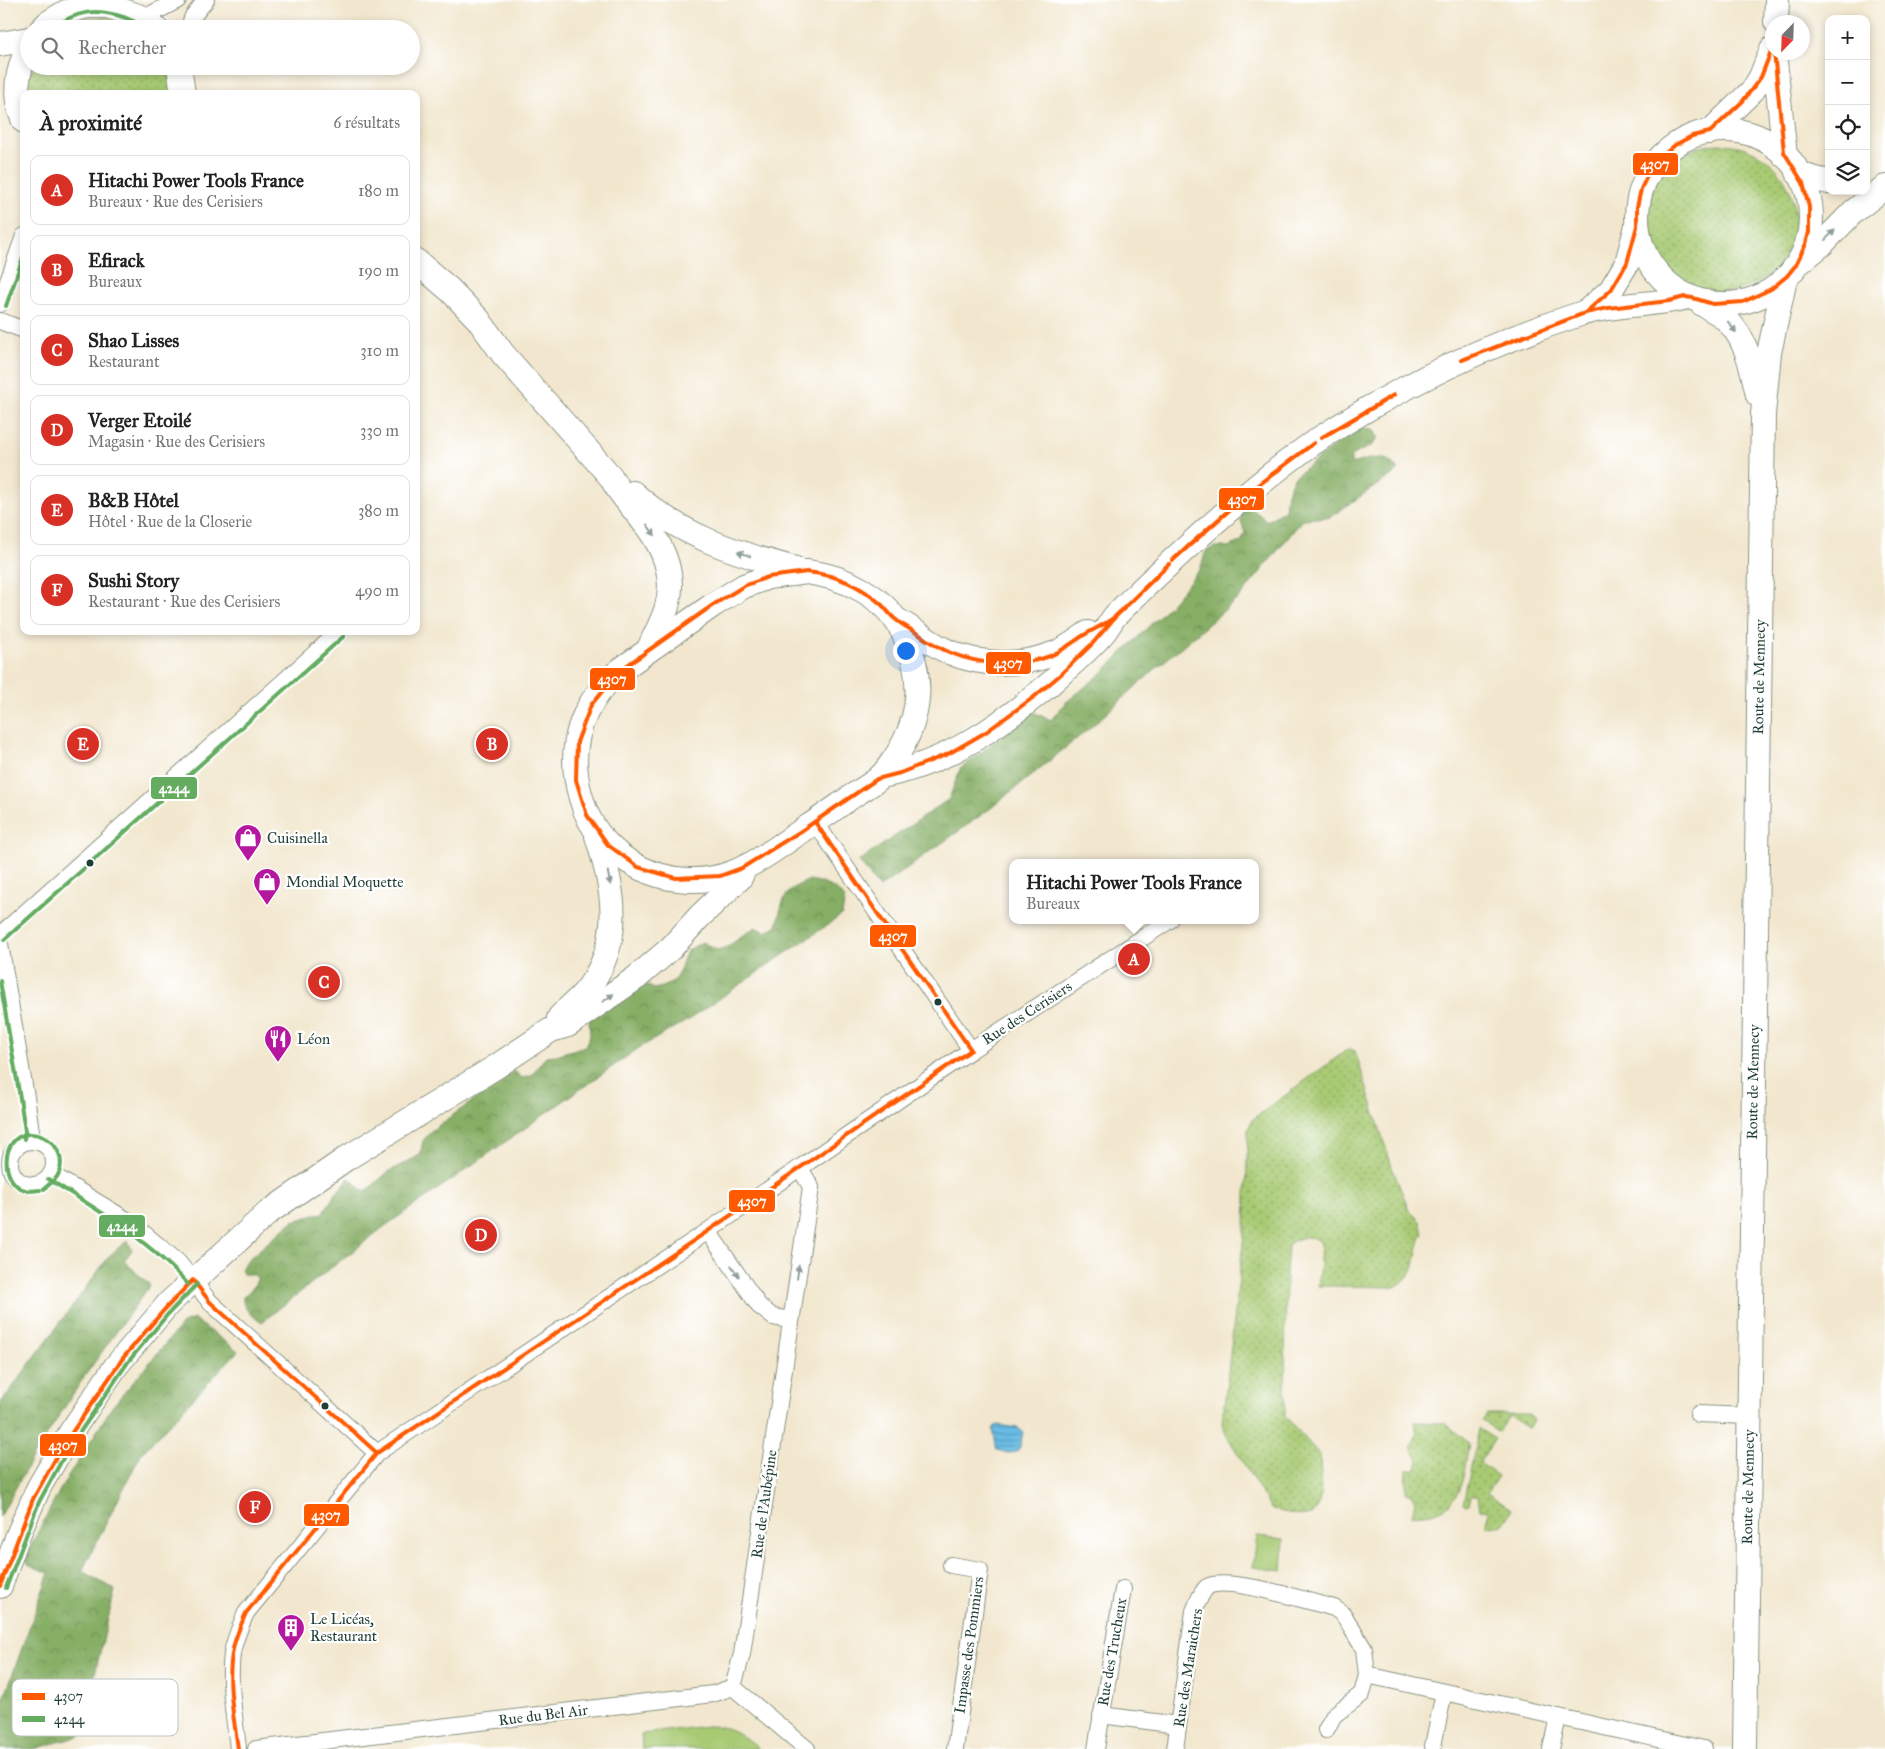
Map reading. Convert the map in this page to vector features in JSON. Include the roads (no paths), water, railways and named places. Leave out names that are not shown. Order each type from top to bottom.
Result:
[{"type":"main road","points":[[1776,15],[1777,0]]},
{"type":"main road","points":[[52,20],[69,6],[106,3],[143,20]]},
{"type":"main road","points":[[0,44],[20,41]]},
{"type":"main road","points":[[1710,132],[1753,90],[1770,60]]},
{"type":"main road","points":[[1775,60],[1791,164],[1805,187],[1809,203],[1808,237],[1803,253],[1790,273]]},
{"type":"main road","points":[[20,62],[8,84],[20,114]]},
{"type":"main road","points":[[181,75],[183,90]]},
{"type":"main road","points":[[1825,181],[1811,178],[1791,164],[1772,146],[1758,138],[1726,130],[1692,136],[1675,145],[1661,157],[1649,172],[1641,189],[1637,207],[1637,226],[1640,244],[1648,260],[1659,275],[1672,287],[1690,298],[1712,304],[1732,304],[1752,300],[1770,291],[1821,245],[1853,212],[1885,186]]},
{"type":"main road","points":[[1870,183],[1885,177]]},
{"type":"main road","points":[[1585,313],[1611,290],[1627,264],[1637,226]]},
{"type":"main road","points":[[420,264],[450,290],[478,319],[503,354],[612,477],[660,514],[683,528],[707,540],[753,557],[807,572],[826,574],[852,584],[871,596],[895,619],[932,643],[950,653],[972,660],[993,663],[1041,659],[1061,651],[1096,627],[1113,619]]},
{"type":"main road","name":"Route de Mennecy","points":[[1745,1749],[1762,414],[1769,353],[1790,273]]},
{"type":"main road","points":[[420,281],[503,354]]},
{"type":"main road","points":[[881,776],[899,773],[936,760],[975,740],[1061,674],[1171,562],[1247,494],[1318,440],[1410,385],[1494,346],[1585,313],[1627,305],[1690,298]]},
{"type":"main road","name":"Route de Mennecy","points":[[1690,298],[1721,316],[1732,327],[1745,347],[1750,360],[1762,414]]},
{"type":"main road","points":[[612,477],[617,490],[653,533],[668,564],[670,595],[664,616],[648,650]]},
{"type":"main road","points":[[551,1030],[561,1015],[575,1004],[589,987],[602,966],[614,923],[613,898],[607,867],[596,832],[583,806],[574,765],[583,719],[597,693],[619,671],[713,605],[744,586],[768,577],[807,572]]},
{"type":"main road","points":[[596,832],[613,850],[632,864],[651,873],[667,878],[694,880],[717,877],[730,874],[745,867],[815,822],[881,776],[906,742],[916,716],[918,700],[914,660],[908,642],[895,619]]},
{"type":"main road","points":[[0,1586],[18,1535],[39,1487],[71,1432],[116,1366],[169,1303],[269,1212],[323,1174],[494,1068],[551,1030],[568,1025],[652,965],[740,878],[745,867]]},
{"type":"street","points":[[154,20],[178,0]]},
{"type":"street","points":[[191,20],[206,0]]},
{"type":"street","points":[[0,304],[20,247]]},
{"type":"street","points":[[0,321],[20,328]]},
{"type":"street","points":[[0,935],[336,635]]},
{"type":"street","points":[[815,822],[971,1050]]},
{"type":"street","name":"Rue des Cerisiers","points":[[238,1749],[231,1673],[237,1633],[246,1613],[377,1452],[708,1231],[971,1050],[1164,924]]},
{"type":"street","points":[[0,944],[26,1097],[31,1131],[30,1140]]},
{"type":"street","points":[[30,1140],[44,1144],[49,1148],[54,1161],[51,1174],[40,1184],[26,1184],[14,1177],[9,1164],[10,1157],[18,1145],[30,1140]]},
{"type":"street","name":"Rue de l'Aubépine","points":[[733,1687],[742,1654],[811,1187],[800,1168]]},
{"type":"street","points":[[51,1174],[130,1222],[178,1262],[210,1302],[377,1452]]},
{"type":"street","points":[[708,1231],[759,1306],[773,1317],[791,1320]]},
{"type":"street","points":[[1698,1414],[1749,1416]]},
{"type":"street","name":"Impasse des Pommiers","points":[[951,1565],[980,1570],[955,1749]]},
{"type":"street","name":"Rue des Maraichers","points":[[1175,1749],[1194,1611],[1207,1587],[1221,1583],[1244,1586],[1334,1608],[1343,1614],[1364,1649],[1367,1675],[1362,1694],[1334,1714],[1326,1730]]},
{"type":"street","name":"Rue des Trucheux","points":[[1096,1749],[1123,1590]]},
{"type":"street","points":[[1367,1675],[1704,1749]]},
{"type":"street","points":[[733,1687],[806,1749]]},
{"type":"street","name":"Rue du Bel Air","points":[[256,1749],[713,1694],[733,1687]]},
{"type":"street","points":[[1433,1746],[1444,1692]]},
{"type":"street","name":"Rue des Trucheux","points":[[1102,1715],[1178,1725]]},
{"type":"street","points":[[1551,1749],[1558,1717]]},
{"type":"water","points":[[998,1425],[1018,1428],[1023,1432],[1020,1447],[1016,1452],[1008,1453],[997,1450],[993,1430]]},
{"type":"place","name":"B&B Hôtel","points":[[83,744]]},
{"type":"place","name":"Efirack","points":[[492,744]]},
{"type":"place","name":"Cuisinella","points":[[248,862]]},
{"type":"place","name":"Mondial Moquette","points":[[267,906]]},
{"type":"place","name":"Hitachi Power Tools France","points":[[1134,959]]},
{"type":"place","name":"Shao Lisses","points":[[324,982]]},
{"type":"place","name":"Léon","points":[[278,1063]]},
{"type":"place","name":"Verger Etoilé","points":[[481,1235]]},
{"type":"place","name":"Sushi Story","points":[[255,1507]]},
{"type":"place","name":"Le Licéas, Restaurant","points":[[291,1652]]}]
